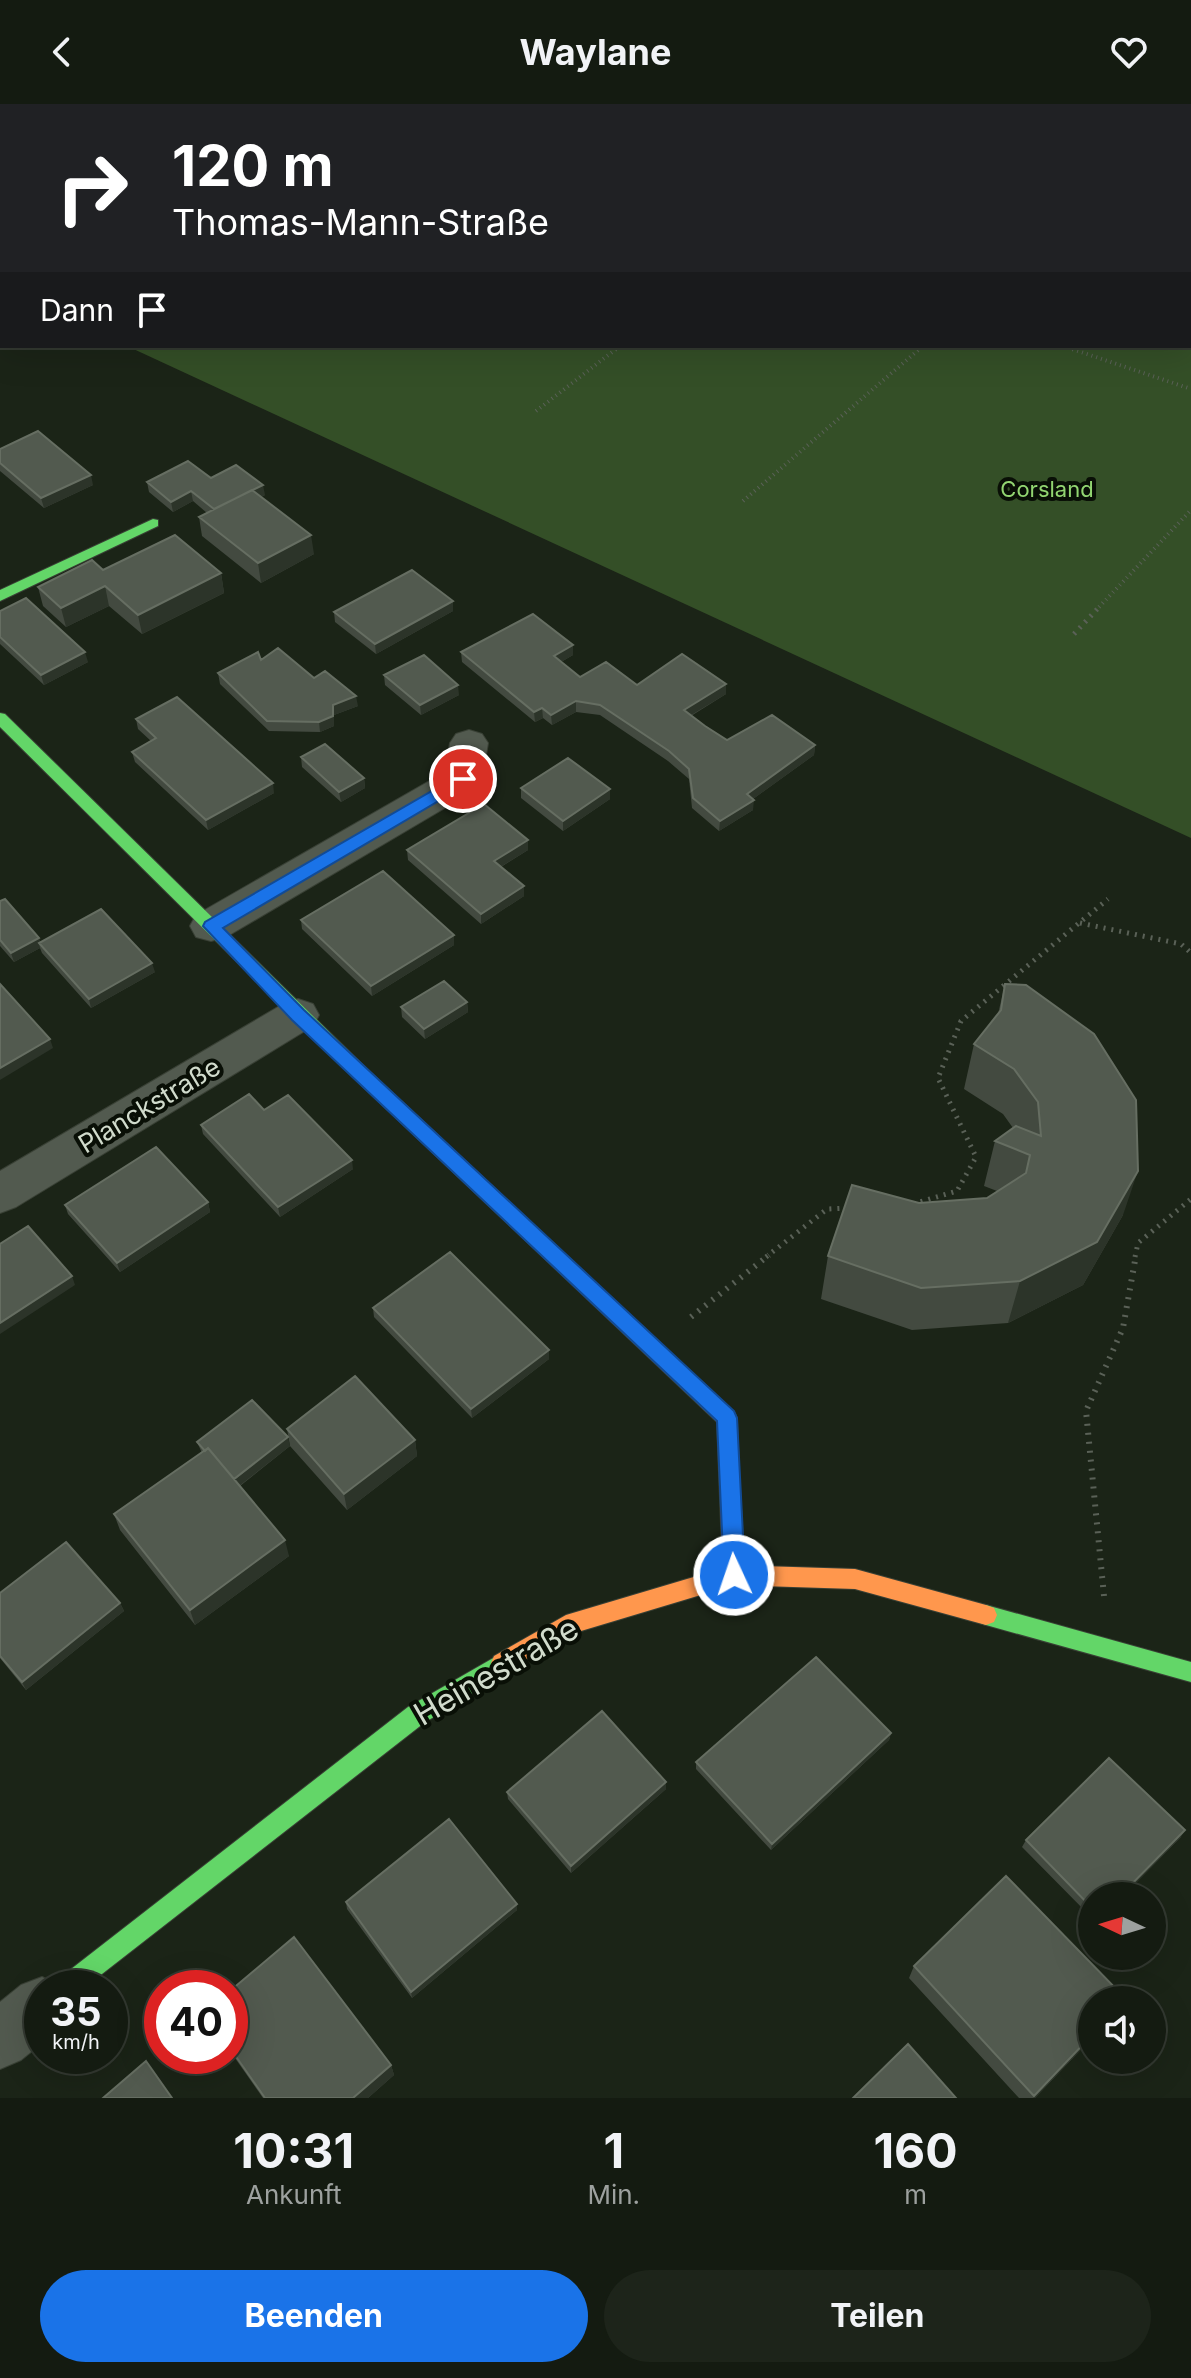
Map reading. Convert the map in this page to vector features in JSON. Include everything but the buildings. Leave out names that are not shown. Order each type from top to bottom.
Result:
[{"type":"street","points":[[0,596],[153,523]]},
{"type":"street","points":[[0,718],[298,1015],[727,1418],[734,1575]]},
{"type":"street","points":[[211,926],[463,779],[469,743]]},
{"type":"street","name":"Planckstraße","points":[[0,1194],[298,1015]]},
{"type":"street","name":"Heinestraße","points":[[88,1970],[416,1715],[566,1625],[734,1575],[855,1579],[1191,1672]]},
{"type":"street","points":[[0,2039],[24,2020]]},
{"type":"path","points":[[536,411],[617,348]]},
{"type":"path","points":[[743,501],[921,348]]},
{"type":"path","points":[[1069,348],[1191,389]]},
{"type":"path","points":[[1074,634],[1191,510]]},
{"type":"path","points":[[898,1205],[957,1191],[976,1157],[938,1078],[961,1021],[1108,899]]},
{"type":"path","points":[[1080,923],[1181,944],[1191,953]]},
{"type":"path","points":[[1109,1649],[1086,1411],[1123,1328],[1138,1243],[1191,1199]]},
{"type":"path","points":[[653,1348],[827,1209],[856,1207]]},
{"type":"green space","name":"Corsland","points":[[131,348],[1191,348],[1191,838]]},
{"type":"traffic: fast","points":[[0,596],[153,523]]},
{"type":"traffic: fast","points":[[0,718],[361,1074]]},
{"type":"traffic: fast","points":[[986,1615],[1191,1672]]},
{"type":"traffic: fast","points":[[88,1970],[416,1715],[502,1663]]},
{"type":"traffic: slow","points":[[361,1074],[727,1418],[729,1473]]},
{"type":"traffic: slow","points":[[502,1663],[566,1625],[734,1575],[855,1579],[986,1615]]},
{"type":"traffic: jam","points":[[729,1473],[734,1575]]},
{"type":"route","points":[[463,779],[211,926],[298,1015],[727,1418],[734,1575]]}]
